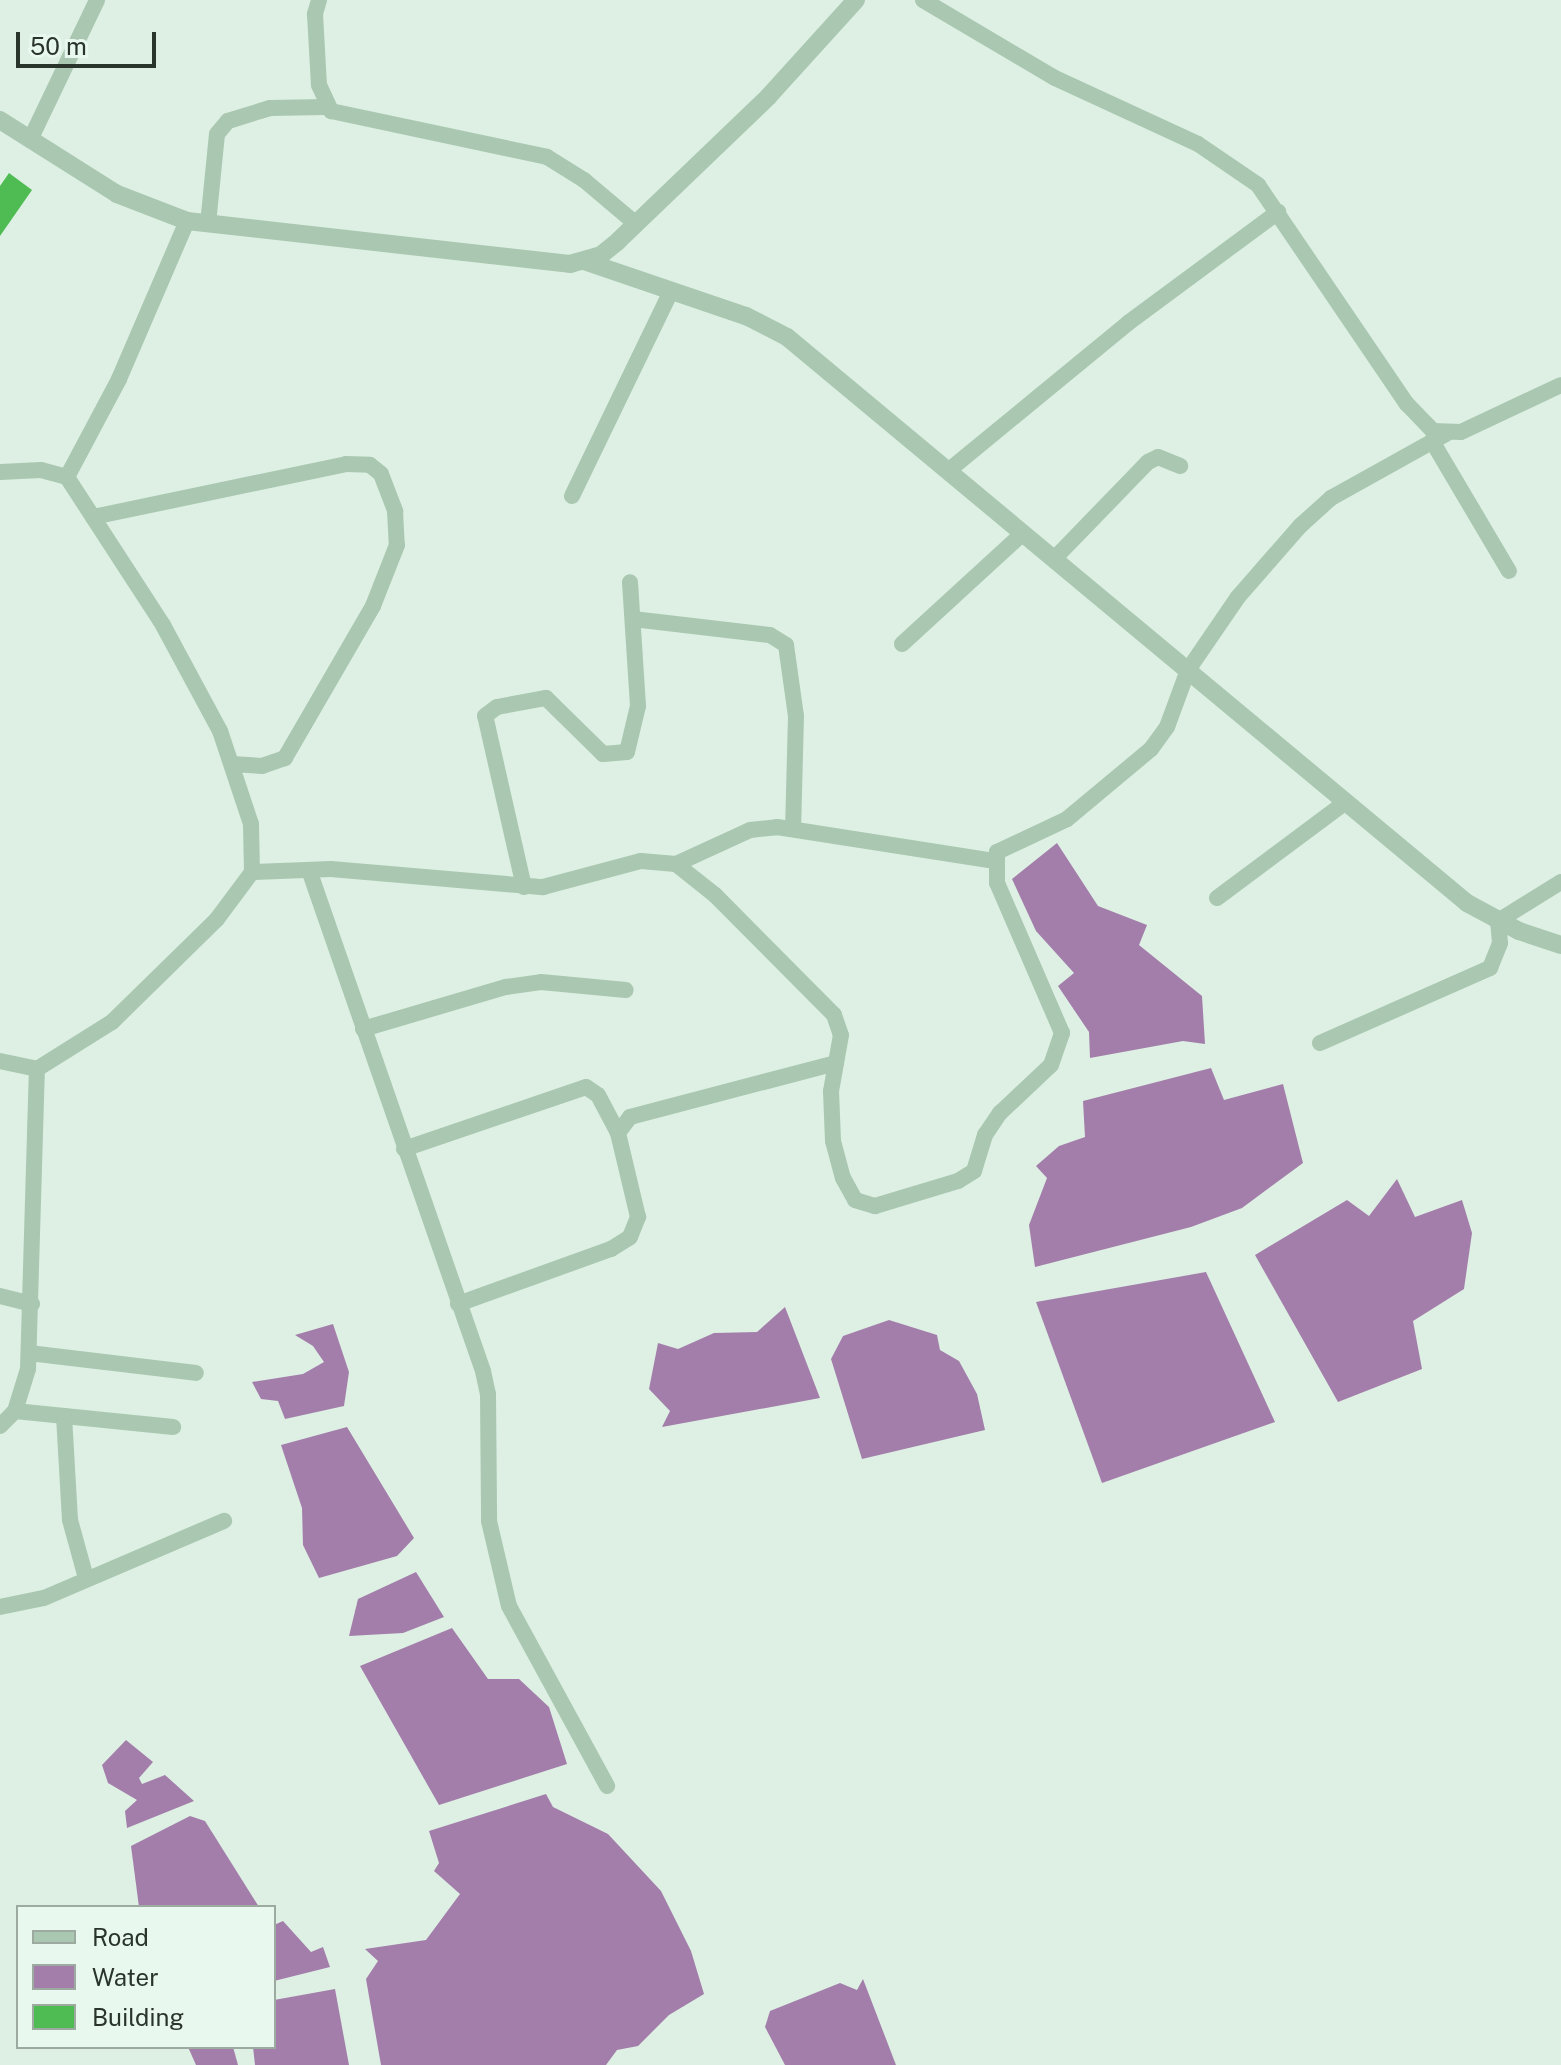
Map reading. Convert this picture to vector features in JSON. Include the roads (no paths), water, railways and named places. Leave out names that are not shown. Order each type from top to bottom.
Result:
[{"type":"street","points":[[30,140],[97,0]]},
{"type":"street","points":[[318,0],[318,71],[325,107]]},
{"type":"street","points":[[0,120],[117,194],[187,221],[549,265],[584,261],[601,255],[636,224],[768,97],[856,0]]},
{"type":"street","points":[[923,0],[1055,78],[1198,144],[1258,185],[1421,423],[1439,438],[1509,571]]},
{"type":"street","points":[[208,224],[217,134],[228,121],[270,108],[325,107],[339,115],[547,157],[584,180],[636,224]]},
{"type":"street","points":[[948,471],[1128,323],[1278,212]]},
{"type":"street","points":[[67,477],[119,379],[187,221]]},
{"type":"street","points":[[584,261],[746,316],[787,337],[1467,903],[1498,921],[1561,945]]},
{"type":"street","points":[[572,496],[671,291]]},
{"type":"street","points":[[676,864],[715,895],[834,1015],[841,1035],[830,1107],[833,1141],[843,1178],[855,1200],[875,1206],[974,1171],[990,1127],[1051,1065],[1062,1033],[997,883],[995,861],[1003,847],[1079,811],[1151,749],[1167,727],[1188,670],[1238,597],[1300,526],[1331,498],[1439,438],[1510,412],[1561,385]]},
{"type":"street","points":[[1054,559],[1148,462],[1158,457],[1180,466]]},
{"type":"street","points":[[93,517],[346,464],[370,465],[381,474],[395,511],[397,545],[373,606],[285,758],[262,766],[232,764]]},
{"type":"street","points":[[0,472],[41,470],[67,477],[163,625],[232,764],[255,844],[252,872],[217,919],[112,1022],[37,1069],[0,1061]]},
{"type":"street","points":[[902,644],[1023,533]]},
{"type":"street","points":[[524,887],[485,716],[497,707],[546,698],[603,754],[627,752],[638,706],[630,582]]},
{"type":"street","points":[[633,619],[770,635],[786,645],[796,716],[793,828]]},
{"type":"street","points":[[1217,898],[1346,802]]},
{"type":"street","points":[[252,872],[309,870],[524,887],[563,883],[641,861],[676,864],[750,830],[793,828],[995,861]]},
{"type":"street","points":[[309,870],[488,1394],[489,1521],[502,1584],[518,1628],[607,1786]]},
{"type":"street","points":[[1498,921],[1561,882]]},
{"type":"street","points":[[1320,1043],[1490,968],[1500,943],[1498,921]]},
{"type":"street","points":[[363,1029],[506,987],[541,982],[626,990]]},
{"type":"street","points":[[618,1133],[622,1122],[638,1114],[836,1063]]},
{"type":"street","points":[[0,1426],[15,1411],[29,1353],[37,1069]]},
{"type":"street","points":[[404,1149],[586,1087],[598,1095],[618,1133],[638,1217],[630,1237],[611,1249],[458,1304]]},
{"type":"street","points":[[0,1296],[32,1304]]},
{"type":"street","points":[[29,1353],[196,1373]]},
{"type":"street","points":[[15,1411],[173,1427]]},
{"type":"street","points":[[64,1416],[70,1520],[86,1578]]},
{"type":"street","points":[[0,1607],[44,1598],[224,1521]]},
{"type":"water","points":[[1057,843],[1098,906],[1147,925],[1139,945],[1202,996],[1205,1044],[1183,1041],[1090,1058],[1089,1032],[1058,986],[1074,973],[1036,931],[1012,879]]},
{"type":"water","points":[[1211,1068],[1224,1100],[1283,1084],[1303,1163],[1242,1208],[1191,1227],[1035,1267],[1029,1225],[1047,1178],[1036,1166],[1059,1146],[1085,1137],[1083,1101]]},
{"type":"water","points":[[1397,1179],[1415,1217],[1462,1200],[1472,1233],[1464,1289],[1413,1321],[1422,1369],[1338,1402],[1255,1255],[1347,1200],[1369,1216]]},
{"type":"water","points":[[1206,1272],[1275,1422],[1102,1483],[1036,1302]]},
{"type":"water","points":[[785,1307],[820,1398],[662,1427],[670,1411],[649,1389],[658,1343],[678,1349],[714,1333],[757,1332]]},
{"type":"water","points":[[889,1320],[937,1335],[940,1350],[959,1361],[977,1394],[985,1430],[862,1459],[831,1359],[843,1336]]},
{"type":"water","points":[[333,1324],[349,1372],[344,1406],[285,1419],[278,1401],[261,1399],[252,1382],[303,1374],[324,1362],[313,1346],[295,1335]]},
{"type":"water","points":[[347,1427],[414,1538],[397,1556],[319,1578],[303,1545],[302,1508],[281,1445]]},
{"type":"water","points":[[416,1572],[444,1617],[403,1633],[349,1636],[358,1599]]},
{"type":"water","points":[[452,1628],[488,1679],[519,1679],[549,1707],[567,1764],[439,1805],[360,1666]]},
{"type":"water","points":[[126,1740],[153,1762],[139,1778],[142,1784],[165,1775],[194,1801],[127,1828],[125,1811],[137,1800],[108,1783],[102,1765]]},
{"type":"water","points":[[546,1794],[553,1807],[608,1834],[661,1891],[691,1951],[704,1994],[669,2015],[638,2046],[617,2050],[606,2065],[381,2065],[366,1979],[378,1961],[365,1949],[426,1940],[460,1894],[434,1871],[439,1863],[429,1831]]},
{"type":"water","points":[[190,1816],[205,1821],[258,1905],[139,1905],[131,1846]]},
{"type":"water","points":[[283,1921],[311,1952],[323,1947],[330,1967],[276,1980],[276,1924]]},
{"type":"water","points":[[863,1979],[896,2065],[785,2065],[765,2027],[770,2011],[840,1983],[857,1990]]},
{"type":"water","points":[[335,1989],[349,2065],[255,2065],[253,2049],[276,2049],[276,2000]]},
{"type":"water","points":[[189,2049],[234,2049],[238,2065],[196,2065]]}]
